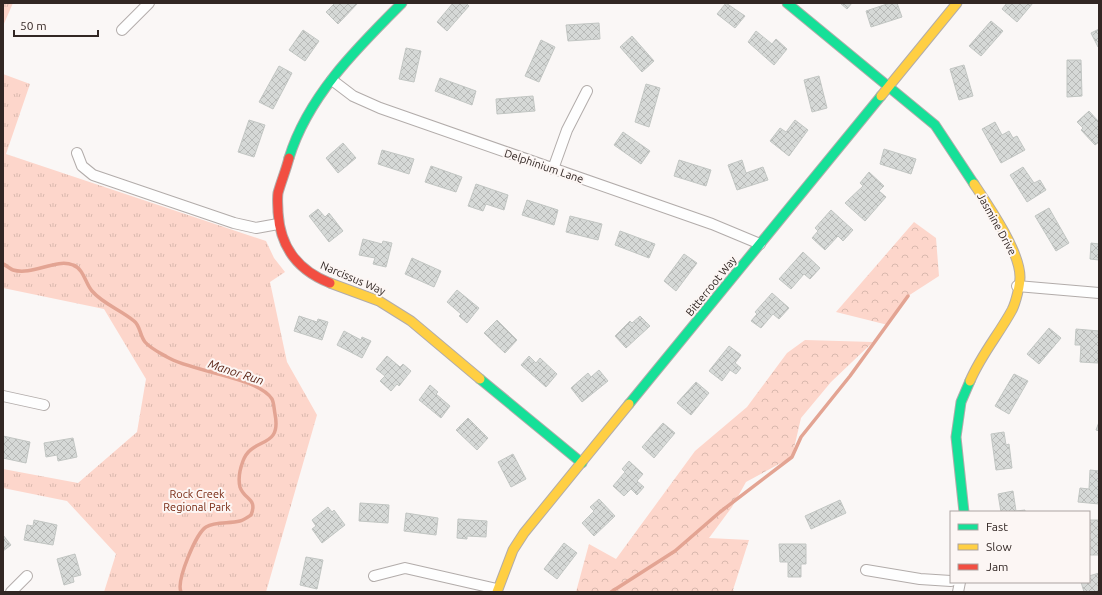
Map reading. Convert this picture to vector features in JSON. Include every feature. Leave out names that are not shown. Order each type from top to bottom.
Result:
[{"type":"street","points":[[122,30],[149,3]]},
{"type":"street","name":"Narcissus Way","points":[[402,3],[360,45],[310,110],[292,146],[278,195],[278,229],[286,247],[304,269],[320,279],[379,301],[411,321],[582,463]]},
{"type":"street","name":"Jasmine Drive","points":[[788,3],[890,86],[935,125],[994,214],[1016,259],[1020,277],[1013,308],[976,366],[960,402],[956,437],[964,511]]},
{"type":"street","name":"Bitterroot Way","points":[[497,590],[513,550],[524,533],[957,3]]},
{"type":"street","name":"Delphinium Lane","points":[[332,80],[353,96],[380,108],[712,224],[760,244]]},
{"type":"street","points":[[553,169],[567,130],[587,91]]},
{"type":"street","points":[[77,153],[82,166],[93,175],[234,223],[256,228],[278,224]]},
{"type":"street","points":[[1017,286],[1099,293]]},
{"type":"street","points":[[3,396],[44,405]]},
{"type":"street","points":[[374,576],[405,568],[497,590]]},
{"type":"street","points":[[866,570],[950,581]]},
{"type":"street","points":[[11,592],[27,576]]},
{"type":"green space","points":[[3,3],[13,3],[3,26]]},
{"type":"green space","name":"Rock Creek Regional Park","points":[[3,74],[30,84],[6,154],[266,241],[274,258],[285,272],[270,282],[287,362],[317,415],[266,592],[104,592],[116,554],[67,501],[3,488],[3,469],[78,483],[137,432],[146,379],[104,309],[3,288]]},
{"type":"green space","points":[[914,222],[936,238],[939,276],[908,296],[888,325],[836,312]]},
{"type":"green space","points":[[805,340],[873,342],[831,382],[801,418],[792,457],[746,482],[732,507],[709,538],[749,540],[733,590],[735,592],[576,592],[589,544],[616,559],[695,451],[747,407],[787,353]]},
{"type":"building","points":[[335,3],[358,3],[338,24],[326,12]]},
{"type":"building","points":[[453,3],[466,3],[469,6],[447,31],[437,22]]},
{"type":"building","points":[[726,3],[745,16],[735,28],[717,14]]},
{"type":"building","points":[[840,3],[852,3],[847,9]]},
{"type":"building","points":[[890,3],[897,3],[902,17],[871,27],[866,11]]},
{"type":"building","points":[[1007,3],[1033,3],[1017,22],[1002,9]]},
{"type":"building","points":[[991,21],[1003,31],[981,56],[969,46]]},
{"type":"building","points":[[599,23],[600,39],[568,41],[566,25]]},
{"type":"building","points":[[1099,29],[1099,46],[1098,47],[1091,33]]},
{"type":"building","points":[[303,30],[319,41],[305,61],[289,50]]},
{"type":"building","points":[[756,31],[772,44],[776,39],[787,49],[774,65],[748,42]]},
{"type":"building","points":[[632,36],[654,61],[642,72],[620,47]]},
{"type":"building","points":[[541,40],[555,47],[539,82],[525,76]]},
{"type":"building","points":[[406,48],[421,51],[414,82],[399,79]]},
{"type":"building","points":[[1067,60],[1081,60],[1082,96],[1067,97]]},
{"type":"building","points":[[964,65],[973,96],[959,100],[950,69]]},
{"type":"building","points":[[279,66],[292,73],[273,109],[259,102]]},
{"type":"building","points":[[819,76],[827,108],[812,112],[804,80]]},
{"type":"building","points":[[440,78],[476,91],[472,105],[435,91]]},
{"type":"building","points":[[646,84],[660,88],[649,127],[635,122]]},
{"type":"building","points":[[533,96],[535,111],[497,114],[496,99]]},
{"type":"building","points":[[1089,111],[1099,122],[1099,142],[1095,145],[1081,130],[1083,128],[1077,122]]},
{"type":"building","points":[[249,120],[265,125],[254,157],[238,152]]},
{"type":"building","points":[[795,120],[808,130],[789,156],[770,141],[780,128],[786,132]]},
{"type":"building","points":[[995,122],[1002,135],[1009,131],[1013,138],[1017,136],[1025,150],[1001,163],[982,129]]},
{"type":"building","points":[[623,132],[650,151],[641,164],[614,145]]},
{"type":"building","points":[[343,143],[356,158],[338,173],[326,158]]},
{"type":"building","points":[[884,149],[916,159],[911,174],[880,164]]},
{"type":"building","points":[[382,150],[414,159],[409,174],[378,164]]},
{"type":"building","points":[[679,160],[711,170],[706,186],[674,176]]},
{"type":"building","points":[[742,160],[746,173],[763,167],[768,180],[737,190],[728,165]]},
{"type":"building","points":[[431,166],[462,177],[456,192],[425,182]]},
{"type":"building","points":[[1023,167],[1034,183],[1040,180],[1046,190],[1027,202],[1010,175]]},
{"type":"building","points":[[869,172],[884,186],[879,191],[886,197],[865,221],[845,203],[863,186],[860,183]]},
{"type":"building","points":[[476,184],[508,195],[504,210],[486,204],[483,211],[468,206]]},
{"type":"building","points":[[527,200],[558,210],[554,225],[522,215]]},
{"type":"building","points":[[1049,208],[1069,243],[1056,251],[1035,216]]},
{"type":"building","points":[[318,209],[325,217],[329,213],[343,231],[329,242],[309,216]]},
{"type":"building","points":[[831,210],[853,230],[843,241],[838,236],[825,250],[812,238],[818,231],[815,228]]},
{"type":"building","points":[[570,216],[602,224],[598,240],[566,232]]},
{"type":"building","points":[[620,231],[655,244],[649,258],[615,245]]},
{"type":"building","points":[[363,239],[382,244],[383,241],[392,243],[386,267],[373,264],[375,258],[359,255]]},
{"type":"building","points":[[1091,243],[1099,244],[1099,260],[1090,259]]},
{"type":"building","points":[[803,252],[820,268],[810,279],[804,274],[791,289],[779,279]]},
{"type":"building","points":[[684,254],[697,263],[676,291],[664,281]]},
{"type":"building","points":[[412,258],[441,271],[434,287],[405,274]]},
{"type":"building","points":[[457,290],[479,308],[467,323],[459,316],[461,314],[447,302]]},
{"type":"building","points":[[772,293],[789,308],[779,319],[773,314],[761,328],[751,321],[757,314],[755,312]]},
{"type":"building","points":[[299,316],[317,322],[318,319],[328,322],[322,340],[294,331]]},
{"type":"building","points":[[640,316],[650,326],[626,348],[615,336],[630,321],[632,323]]},
{"type":"building","points":[[497,320],[517,340],[505,353],[484,333]]},
{"type":"building","points":[[1049,328],[1061,338],[1039,364],[1027,354]]},
{"type":"building","points":[[1076,329],[1099,331],[1098,363],[1080,362],[1081,345],[1075,345]]},
{"type":"building","points":[[344,331],[361,340],[362,337],[371,341],[362,358],[337,345]]},
{"type":"building","points":[[729,346],[741,355],[735,363],[741,368],[736,374],[730,370],[722,381],[709,371]]},
{"type":"building","points":[[387,356],[400,367],[403,364],[411,371],[399,386],[397,384],[391,391],[380,381],[385,376],[376,369]]},
{"type":"building","points":[[529,356],[536,363],[540,358],[557,374],[546,387],[521,365]]},
{"type":"building","points":[[599,370],[608,381],[582,402],[571,388],[588,373],[591,377]]},
{"type":"building","points":[[1014,374],[1028,381],[1009,414],[995,406]]},
{"type":"building","points":[[696,382],[709,393],[691,415],[677,403]]},
{"type":"building","points":[[430,385],[438,392],[436,394],[450,406],[441,418],[419,400]]},
{"type":"building","points":[[468,418],[488,438],[477,450],[456,430]]},
{"type":"building","points":[[1099,422],[1099,431],[1096,430]]},
{"type":"building","points":[[663,423],[675,433],[654,458],[642,447]]},
{"type":"building","points":[[1004,432],[1006,445],[1009,444],[1012,468],[996,470],[991,434]]},
{"type":"building","points":[[3,436],[30,442],[26,463],[3,458]]},
{"type":"building","points":[[73,438],[77,457],[58,461],[57,455],[46,457],[44,443]]},
{"type":"building","points":[[513,454],[526,479],[511,487],[498,462]]},
{"type":"building","points":[[629,461],[643,474],[637,481],[644,487],[637,495],[631,489],[624,496],[613,486],[625,472],[622,469]]},
{"type":"building","points":[[1090,470],[1099,471],[1099,504],[1078,502],[1080,488],[1089,489]]},
{"type":"building","points":[[1013,491],[1016,511],[1001,511],[998,494]]},
{"type":"building","points":[[599,499],[615,516],[594,536],[582,523],[594,511],[590,507]]},
{"type":"building","points":[[840,500],[846,513],[811,529],[805,516]]},
{"type":"building","points":[[360,503],[389,505],[388,523],[359,521]]},
{"type":"building","points":[[328,507],[332,512],[334,510],[345,525],[322,543],[312,529],[316,526],[312,520]]},
{"type":"building","points":[[406,513],[438,518],[436,535],[404,531]]},
{"type":"building","points":[[458,519],[487,521],[486,537],[467,536],[467,539],[457,538]]},
{"type":"building","points":[[34,520],[57,525],[53,545],[24,540],[27,525],[33,526]]},
{"type":"building","points":[[1090,520],[1099,520],[1099,555],[1090,555]]},
{"type":"building","points":[[3,535],[11,545],[3,551]]},
{"type":"building","points":[[564,543],[577,553],[557,579],[544,569]]},
{"type":"building","points":[[779,544],[806,544],[806,564],[801,564],[801,577],[788,577],[788,562],[780,562]]},
{"type":"building","points":[[75,554],[81,575],[73,577],[74,582],[64,585],[57,559]]},
{"type":"building","points":[[306,557],[323,560],[317,589],[300,585]]},
{"type":"building","points":[[1099,573],[1099,592],[1084,592],[1081,583],[1090,583],[1090,576]]},
{"type":"waterway","name":"Manor Run","points":[[3,264],[13,270],[20,271],[28,271],[66,263],[77,267],[96,296],[136,323],[143,340],[152,348],[178,362],[253,385],[264,391],[272,399],[276,425],[274,433],[265,442],[247,453],[240,471],[240,487],[253,505],[251,515],[240,521],[210,525],[202,531],[192,547],[184,568],[181,578],[181,592]]},
{"type":"waterway","points":[[611,592],[675,551],[720,512],[792,457],[801,437],[850,376],[908,296]]},
{"type":"traffic: fast","points":[[289,158],[297,135],[321,94],[351,55],[402,3]]},
{"type":"traffic: fast","points":[[787,3],[935,125],[974,184]]},
{"type":"traffic: fast","points":[[629,404],[881,96]]},
{"type":"traffic: fast","points":[[480,379],[582,463]]},
{"type":"traffic: fast","points":[[964,511],[956,437],[961,402],[970,381]]},
{"type":"traffic: slow","points":[[881,96],[957,3]]},
{"type":"traffic: slow","points":[[970,381],[979,362],[1002,328],[1012,310],[1018,294],[1020,277],[1019,266],[1015,254],[995,216],[974,184]]},
{"type":"traffic: slow","points":[[330,283],[379,301],[411,321],[480,379]]},
{"type":"traffic: slow","points":[[497,592],[513,550],[524,533],[629,404]]},
{"type":"traffic: jam","points":[[289,158],[278,195],[279,225],[282,236],[292,256],[300,264],[318,278],[330,283]]}]
